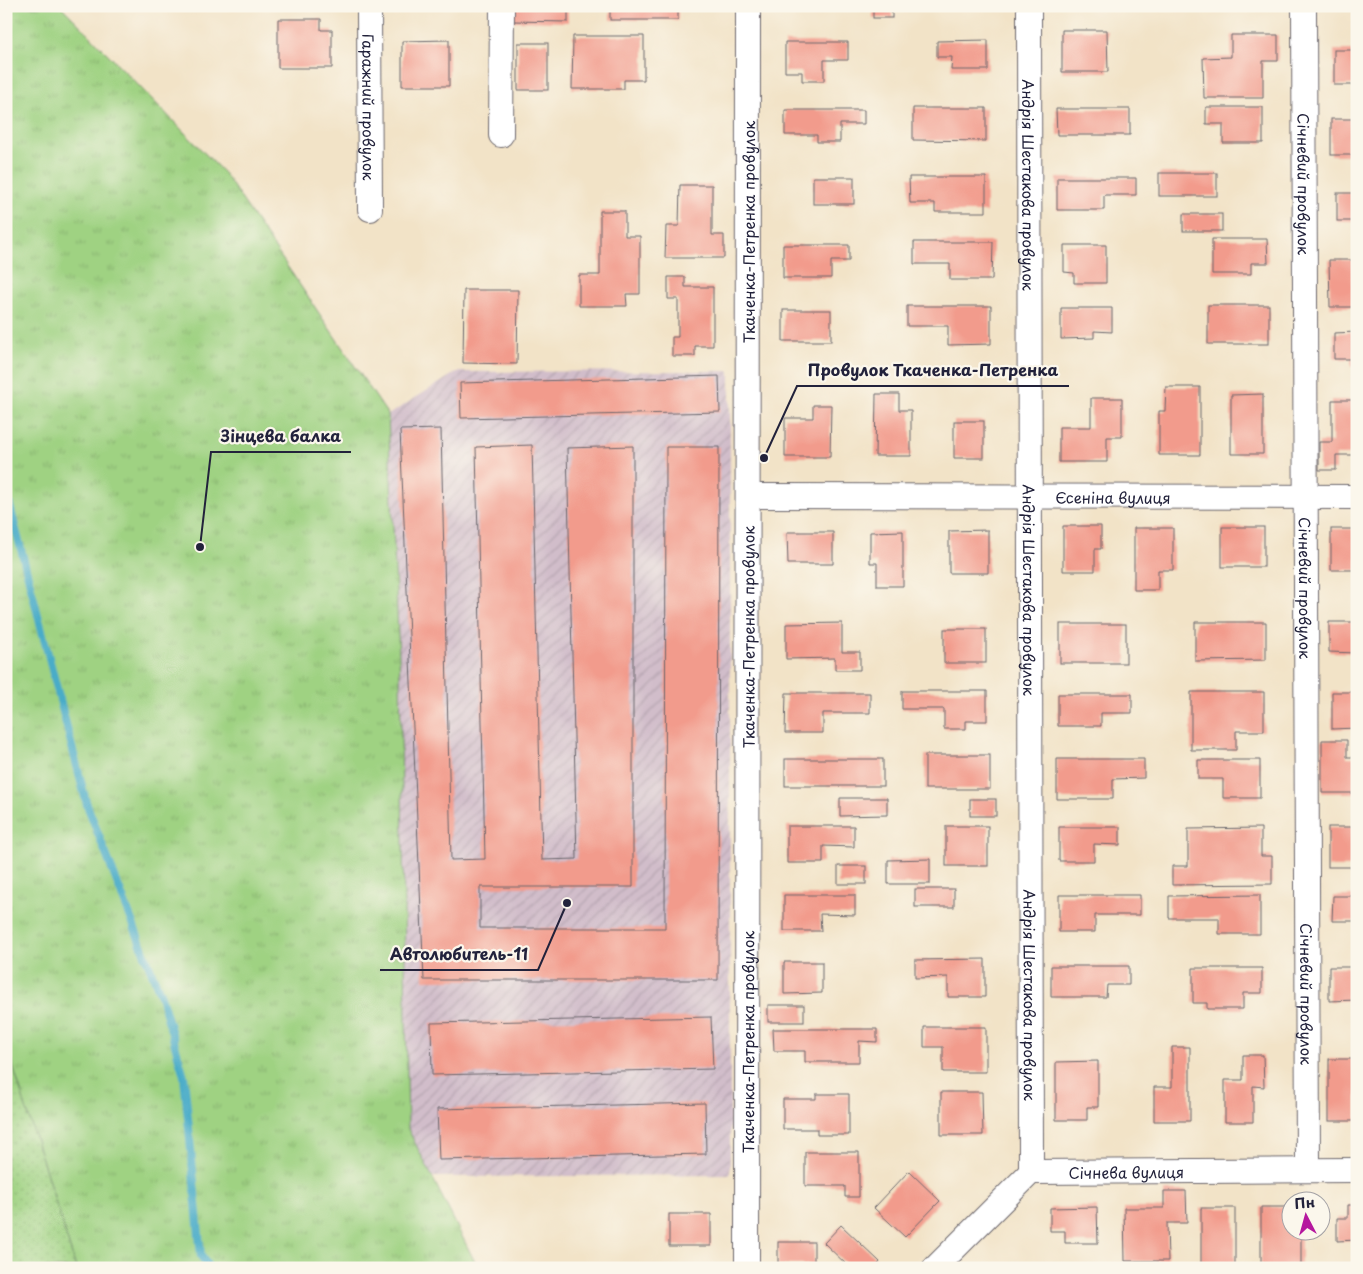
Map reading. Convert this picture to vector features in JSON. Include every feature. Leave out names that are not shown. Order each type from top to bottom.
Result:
[{"type":"street","name":"Гаражний провулок","points":[[369,6],[370,209]]},
{"type":"street","points":[[501,135],[502,6]]},
{"type":"street","name":"Ткаченка-Петренка провулок","points":[[747,1268],[748,6]]},
{"type":"street","name":"Андрія Шестакова провулок","points":[[1029,6],[1031,1172]]},
{"type":"street","name":"Січневий провулок","points":[[1304,6],[1308,1170]]},
{"type":"street","name":"Єсеніна вулиця","points":[[748,496],[1357,497]]},
{"type":"street","name":"Січнева вулиця","points":[[1031,1172],[1357,1170]]},
{"type":"street","points":[[936,1268],[1031,1172]]},
{"type":"shaded area","points":[[730,371],[730,1175],[431,1177],[408,1129],[400,678],[388,415],[457,372]]},
{"type":"green space","points":[[6,6],[61,6],[224,173],[388,415],[400,678],[408,1129],[478,1268],[76,1268],[6,1044]]},
{"type":"green space","points":[[6,1044],[76,1268],[6,1268]]},
{"type":"building","points":[[513,6],[568,6],[568,22],[513,21]]},
{"type":"building","points":[[610,6],[678,6],[678,20],[610,20]]},
{"type":"building","points":[[873,6],[892,6],[892,18],[873,18]]},
{"type":"building","points":[[278,19],[321,19],[321,30],[332,30],[332,68],[278,68]]},
{"type":"building","points":[[1062,30],[1107,30],[1108,72],[1062,72]]},
{"type":"building","points":[[1231,35],[1278,35],[1278,61],[1263,61],[1263,98],[1204,98],[1203,58],[1231,57]]},
{"type":"building","points":[[573,36],[644,36],[644,80],[624,80],[624,89],[572,89]]},
{"type":"building","points":[[449,40],[449,86],[402,86],[402,41]]},
{"type":"building","points":[[988,40],[988,70],[951,70],[952,57],[937,57],[937,41]]},
{"type":"building","points":[[785,42],[848,42],[848,60],[824,60],[824,81],[802,81],[802,72],[785,72]]},
{"type":"building","points":[[518,43],[548,43],[548,90],[518,90]]},
{"type":"building","points":[[1334,50],[1357,50],[1357,85],[1334,85]]},
{"type":"building","points":[[1206,107],[1263,107],[1263,143],[1223,143],[1223,124],[1206,124]]},
{"type":"building","points":[[913,108],[986,108],[986,141],[913,140]]},
{"type":"building","points":[[1056,109],[1130,109],[1130,135],[1057,135]]},
{"type":"building","points":[[785,110],[864,110],[864,124],[840,124],[840,142],[817,142],[817,135],[785,135]]},
{"type":"building","points":[[1331,119],[1357,119],[1357,155],[1331,155]]},
{"type":"building","points":[[1159,173],[1217,173],[1217,196],[1159,196]]},
{"type":"building","points":[[813,177],[854,177],[854,204],[813,204]]},
{"type":"building","points":[[909,177],[986,177],[986,212],[935,212],[935,203],[910,203]]},
{"type":"building","points":[[1057,178],[1136,178],[1136,195],[1104,195],[1104,210],[1057,210]]},
{"type":"building","points":[[680,185],[712,185],[712,235],[724,235],[724,258],[665,258],[666,226],[679,226]]},
{"type":"building","points":[[1337,193],[1357,193],[1357,221],[1337,221]]},
{"type":"building","points":[[600,211],[625,211],[625,236],[640,236],[640,294],[626,294],[627,306],[579,306],[579,275],[600,275]]},
{"type":"building","points":[[1183,214],[1222,214],[1222,231],[1183,231]]},
{"type":"building","points":[[1212,239],[1267,239],[1268,263],[1251,263],[1251,274],[1212,274]]},
{"type":"building","points":[[914,242],[993,242],[992,280],[950,280],[950,264],[914,264]]},
{"type":"building","points":[[783,245],[849,245],[849,261],[831,261],[831,278],[783,278]]},
{"type":"building","points":[[1064,245],[1106,245],[1106,283],[1074,283],[1074,273],[1064,272]]},
{"type":"building","points":[[1329,260],[1357,260],[1357,307],[1330,307]]},
{"type":"building","points":[[668,277],[685,277],[685,287],[713,287],[713,346],[695,346],[695,356],[672,356],[672,337],[678,337],[678,299],[668,299]]},
{"type":"building","points":[[464,290],[518,290],[517,364],[463,363]]},
{"type":"building","points":[[1208,305],[1269,305],[1269,344],[1208,344]]},
{"type":"building","points":[[907,306],[991,306],[991,344],[948,345],[948,326],[907,326]]},
{"type":"building","points":[[1061,308],[1112,308],[1112,332],[1094,331],[1094,338],[1061,339]]},
{"type":"building","points":[[783,310],[831,310],[831,341],[783,341]]},
{"type":"building","points":[[1357,332],[1357,367],[1351,367],[1351,359],[1334,359],[1334,333]]},
{"type":"building","points":[[719,376],[720,412],[461,418],[460,383]]},
{"type":"building","points":[[1166,387],[1200,387],[1200,455],[1159,455],[1159,411],[1165,411]]},
{"type":"building","points":[[876,394],[899,394],[899,410],[911,410],[911,456],[875,456]]},
{"type":"building","points":[[1263,394],[1263,454],[1231,454],[1231,395]]},
{"type":"building","points":[[1091,398],[1122,398],[1122,437],[1107,437],[1107,462],[1059,462],[1059,427],[1091,427]]},
{"type":"building","points":[[1332,400],[1357,400],[1357,455],[1336,455],[1336,470],[1319,470],[1319,442],[1332,442]]},
{"type":"building","points":[[813,405],[831,405],[830,457],[785,457],[785,418],[813,418]]},
{"type":"building","points":[[954,421],[984,421],[984,458],[954,458]]},
{"type":"building","points":[[441,429],[451,860],[485,859],[476,447],[532,445],[542,860],[577,859],[567,448],[633,446],[633,887],[480,887],[480,928],[665,928],[666,447],[719,447],[718,980],[424,980],[400,430]]},
{"type":"building","points":[[1063,526],[1101,526],[1101,549],[1095,549],[1095,571],[1063,571]]},
{"type":"building","points":[[1222,527],[1264,527],[1264,567],[1222,567]]},
{"type":"building","points":[[1134,528],[1173,528],[1173,570],[1158,570],[1158,590],[1134,590]]},
{"type":"building","points":[[1331,529],[1357,529],[1357,570],[1331,570]]},
{"type":"building","points":[[988,530],[988,573],[949,573],[949,531]]},
{"type":"building","points":[[903,531],[903,586],[877,586],[877,563],[870,563],[870,532]]},
{"type":"building","points":[[787,532],[833,532],[833,564],[788,564]]},
{"type":"building","points":[[1195,622],[1266,622],[1266,660],[1195,661]]},
{"type":"building","points":[[1329,622],[1357,622],[1357,653],[1329,652]]},
{"type":"building","points":[[842,623],[842,652],[860,652],[860,670],[835,670],[835,658],[786,659],[786,624]]},
{"type":"building","points":[[1060,624],[1126,624],[1126,663],[1060,663]]},
{"type":"building","points":[[944,629],[986,629],[986,663],[944,663]]},
{"type":"building","points":[[902,691],[987,691],[987,721],[966,721],[966,729],[944,729],[944,709],[902,709]]},
{"type":"building","points":[[1191,692],[1264,692],[1264,731],[1236,731],[1236,750],[1191,750]]},
{"type":"building","points":[[1332,692],[1357,692],[1357,728],[1332,729]]},
{"type":"building","points":[[786,693],[870,693],[870,713],[823,713],[823,733],[785,733]]},
{"type":"building","points":[[1058,694],[1132,694],[1132,713],[1101,713],[1101,726],[1058,726]]},
{"type":"building","points":[[1322,740],[1347,740],[1347,757],[1357,757],[1357,793],[1322,793]]},
{"type":"building","points":[[925,755],[990,755],[990,789],[925,789]]},
{"type":"building","points":[[785,759],[883,759],[883,786],[785,786]]},
{"type":"building","points":[[1057,759],[1144,759],[1144,778],[1113,779],[1113,799],[1057,799]]},
{"type":"building","points":[[1198,760],[1260,760],[1260,798],[1223,798],[1223,779],[1198,779]]},
{"type":"building","points":[[840,798],[887,798],[887,815],[840,816]]},
{"type":"building","points":[[970,799],[996,799],[996,816],[970,816]]},
{"type":"building","points":[[787,826],[854,826],[854,847],[823,846],[823,863],[787,863]]},
{"type":"building","points":[[946,826],[988,826],[988,866],[946,866]]},
{"type":"building","points":[[1059,827],[1120,827],[1120,845],[1094,844],[1094,861],[1059,861]]},
{"type":"building","points":[[1328,827],[1357,827],[1357,867],[1328,867]]},
{"type":"building","points":[[1261,828],[1261,856],[1272,856],[1272,884],[1172,885],[1172,866],[1188,866],[1188,829]]},
{"type":"building","points":[[930,859],[930,884],[888,884],[888,860]]},
{"type":"building","points":[[838,866],[866,866],[866,884],[838,884]]},
{"type":"building","points":[[915,889],[954,889],[954,907],[915,907]]},
{"type":"building","points":[[784,895],[855,895],[855,915],[820,914],[821,931],[784,931]]},
{"type":"building","points":[[1059,895],[1140,895],[1140,915],[1095,915],[1095,932],[1059,932]]},
{"type":"building","points":[[1260,895],[1260,934],[1219,934],[1219,918],[1169,918],[1169,896]]},
{"type":"building","points":[[1333,896],[1357,896],[1357,921],[1332,921]]},
{"type":"building","points":[[985,959],[985,997],[948,997],[948,977],[915,978],[915,960]]},
{"type":"building","points":[[784,962],[822,962],[822,993],[784,994]]},
{"type":"building","points":[[1051,966],[1129,966],[1129,985],[1107,985],[1106,997],[1051,997]]},
{"type":"building","points":[[1329,967],[1357,967],[1357,1000],[1329,1001]]},
{"type":"building","points":[[1193,968],[1262,968],[1262,993],[1243,993],[1243,1009],[1207,1009],[1207,1003],[1193,1003]]},
{"type":"building","points":[[768,1005],[804,1005],[804,1022],[768,1022]]},
{"type":"building","points":[[711,1017],[713,1069],[432,1075],[431,1023]]},
{"type":"building","points":[[924,1027],[986,1027],[986,1072],[943,1072],[943,1047],[924,1047]]},
{"type":"building","points":[[773,1029],[877,1029],[877,1042],[859,1041],[859,1062],[805,1062],[805,1051],[774,1051]]},
{"type":"building","points":[[1172,1047],[1190,1047],[1190,1121],[1154,1121],[1154,1087],[1172,1087]]},
{"type":"building","points":[[1243,1055],[1263,1055],[1264,1087],[1253,1086],[1253,1122],[1225,1122],[1225,1080],[1243,1080]]},
{"type":"building","points":[[1329,1059],[1357,1059],[1357,1121],[1329,1121]]},
{"type":"building","points":[[1098,1061],[1098,1107],[1087,1107],[1087,1120],[1056,1120],[1056,1062]]},
{"type":"building","points":[[941,1092],[982,1092],[983,1135],[941,1135]]},
{"type":"building","points":[[816,1094],[849,1094],[849,1135],[817,1135],[817,1129],[783,1129],[783,1099],[816,1099]]},
{"type":"building","points":[[705,1103],[706,1154],[439,1160],[437,1109]]},
{"type":"building","points":[[805,1152],[859,1152],[859,1197],[845,1197],[845,1186],[805,1186]]},
{"type":"building","points":[[909,1171],[940,1201],[905,1237],[874,1208]]},
{"type":"building","points":[[1164,1191],[1186,1191],[1187,1223],[1167,1223],[1168,1261],[1125,1261],[1124,1208],[1164,1208]]},
{"type":"building","points":[[1348,1205],[1357,1205],[1357,1240],[1337,1241],[1337,1218],[1348,1218]]},
{"type":"building","points":[[1097,1207],[1098,1243],[1065,1243],[1065,1231],[1050,1231],[1050,1208]]},
{"type":"building","points":[[1261,1207],[1280,1207],[1280,1242],[1301,1242],[1301,1268],[1261,1268]]},
{"type":"building","points":[[1201,1208],[1235,1208],[1235,1268],[1201,1268]]},
{"type":"building","points":[[669,1214],[711,1214],[711,1246],[669,1246]]},
{"type":"building","points":[[841,1225],[880,1262],[875,1268],[850,1268],[824,1243]]},
{"type":"building","points":[[778,1242],[814,1242],[814,1265],[778,1265]]},
{"type":"waterway","points":[[6,491],[87,805],[161,996],[184,1076],[201,1256],[209,1268]]},
{"type":"place","name":"Провулок Ткаченка-Петренка","points":[[764,458]]},
{"type":"place","name":"Зінцева балка","points":[[200,547]]},
{"type":"place","name":"Автолюбитель-11","points":[[567,903]]}]
